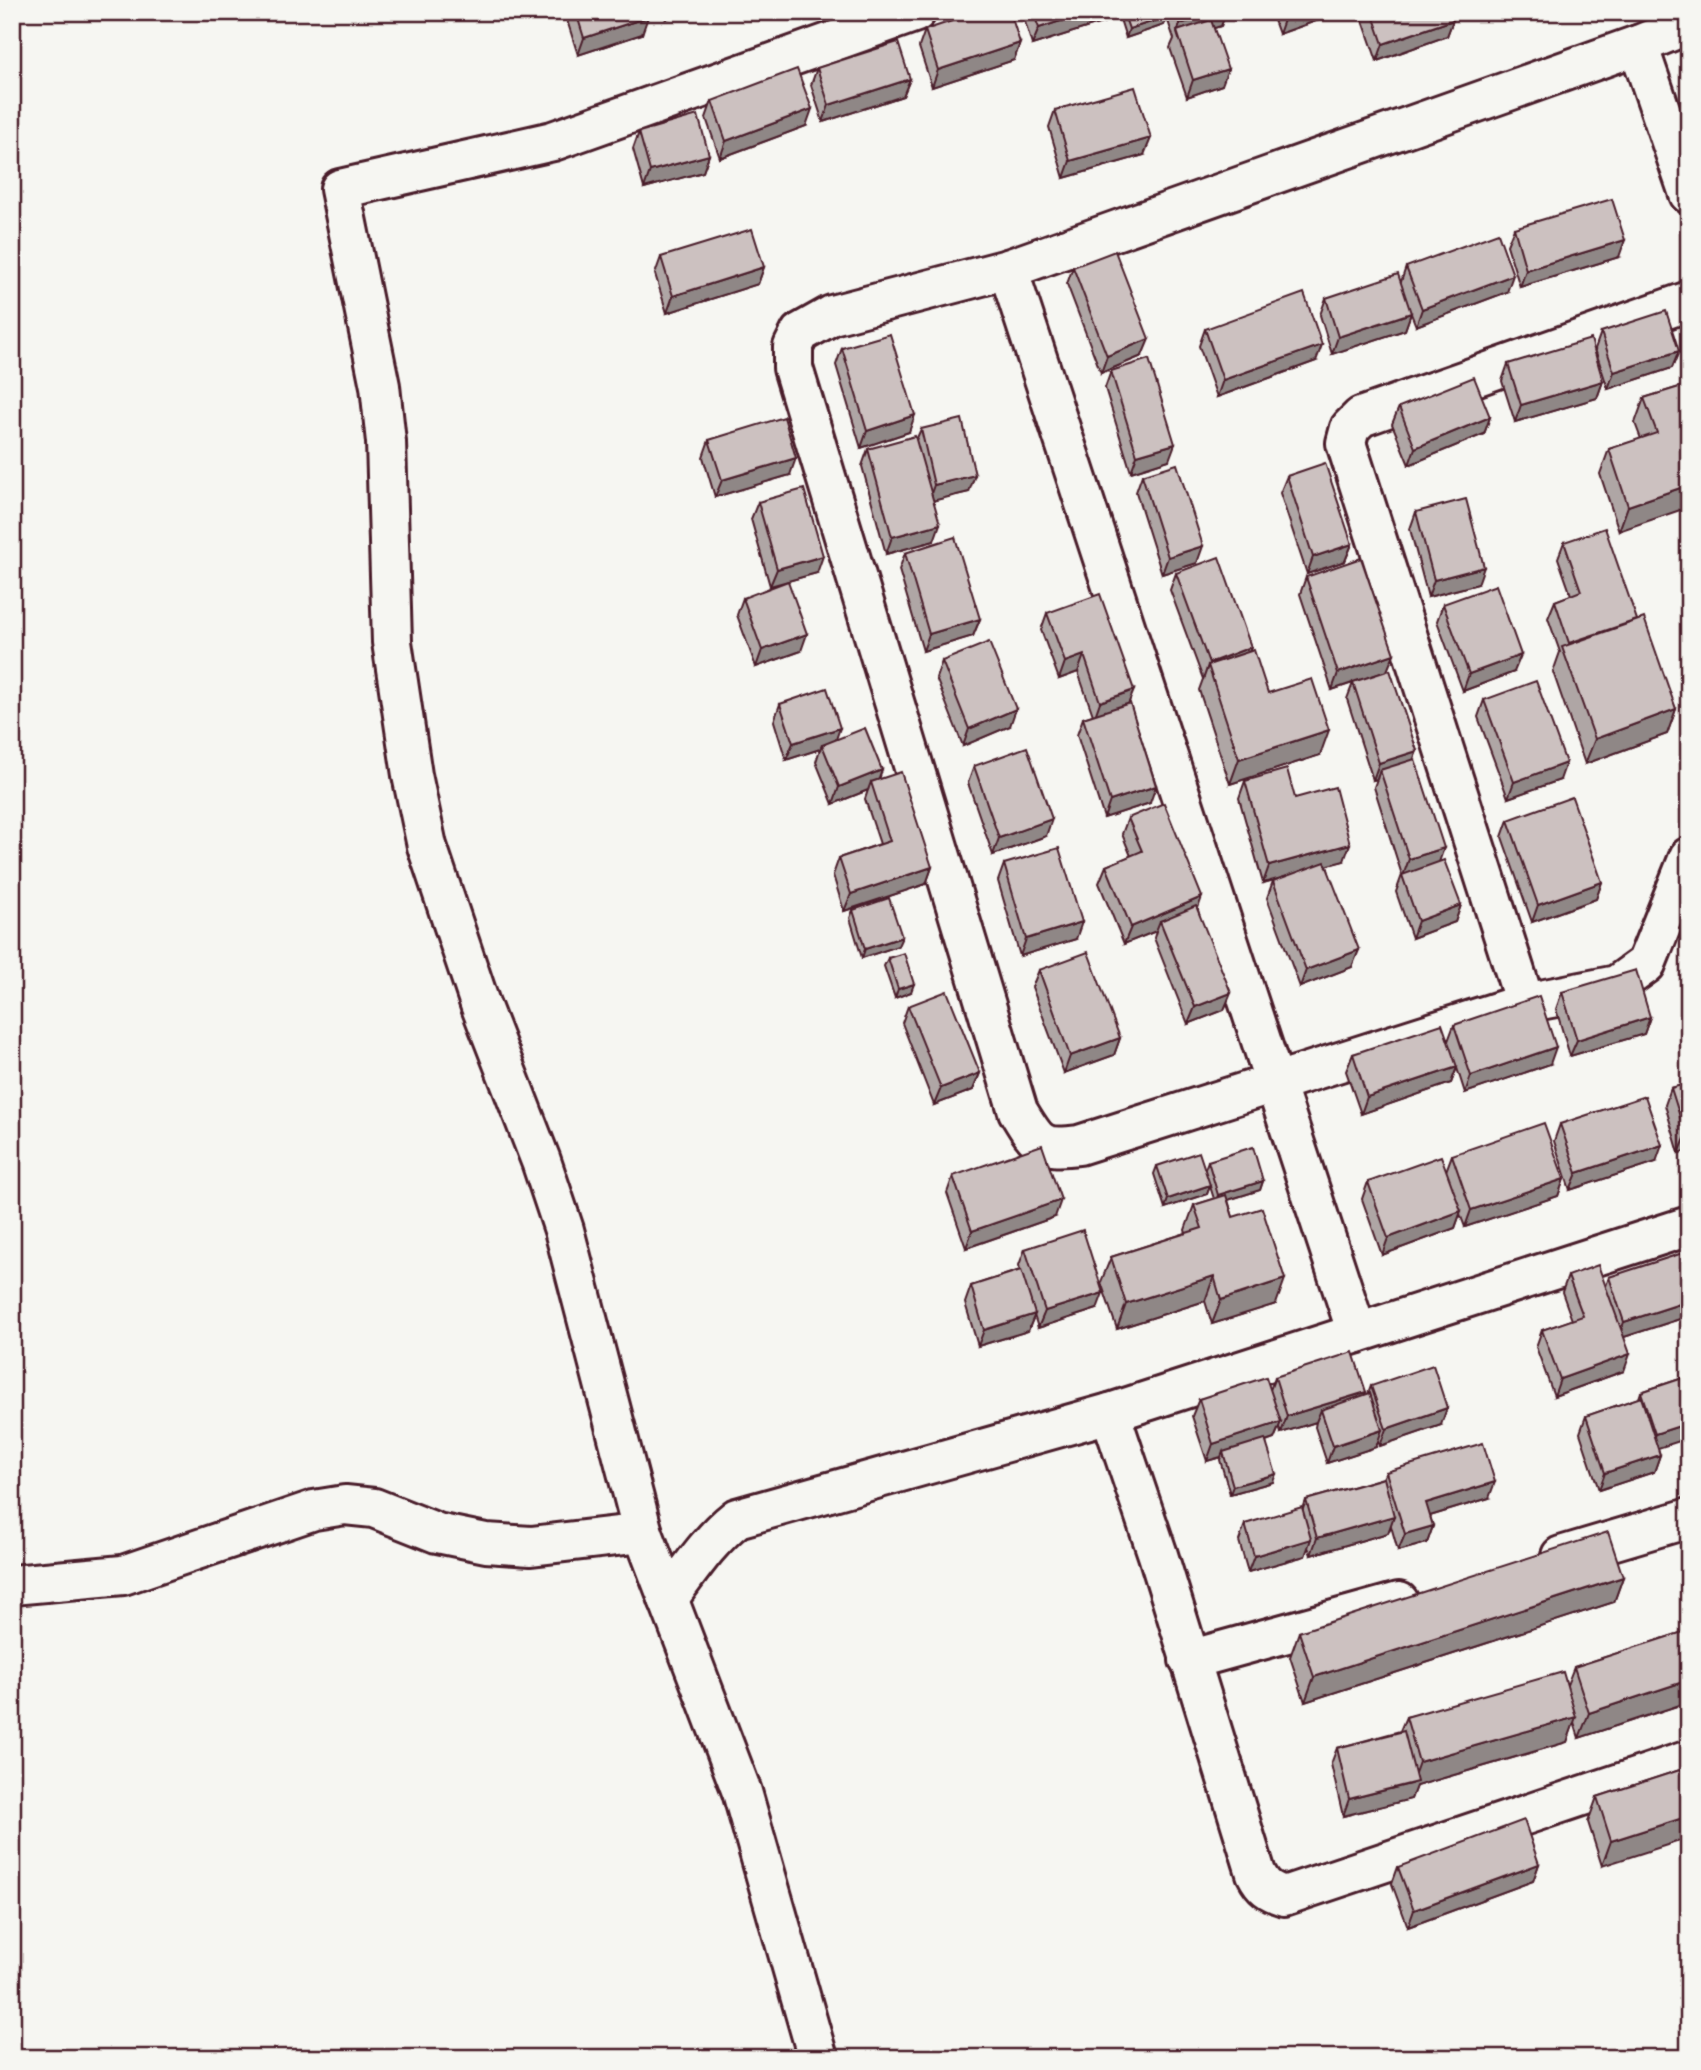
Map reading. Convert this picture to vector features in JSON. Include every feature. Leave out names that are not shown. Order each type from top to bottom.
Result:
[{"type":"street","points":[[818,2058],[741,1793],[643,1533],[564,1230],[541,1161],[480,1004],[427,846],[412,775],[392,642],[386,442],[380,386],[340,189],[553,141],[916,12]]},
{"type":"street","points":[[1689,24],[1638,45],[1008,269],[832,315],[800,333],[793,347],[793,368],[1018,1111],[1035,1139],[1052,1149],[1079,1146],[1525,1003],[1617,985],[1646,964],[1689,857]]},
{"type":"street","points":[[1638,45],[1689,194]]},
{"type":"street","points":[[1008,269],[1357,1334]]},
{"type":"street","points":[[1525,1003],[1346,443],[1350,428],[1361,417],[1689,301]]},
{"type":"street","points":[[668,1599],[717,1534],[737,1518],[1110,1413],[1689,1226]]},
{"type":"street","points":[[1110,1413],[1158,1555],[1188,1660],[1262,1886],[1284,1896],[1689,1760]]},
{"type":"street","points":[[12,1585],[122,1575],[314,1510],[345,1505],[374,1508],[437,1533],[486,1543],[531,1546],[643,1533]]},
{"type":"street","points":[[1529,1566],[1689,1518]]},
{"type":"street","points":[[1188,1660],[1437,1592]]},
{"type":"building","points":[[576,12],[646,12],[648,17],[584,38]]},
{"type":"building","points":[[979,12],[1010,12],[1020,43],[938,70],[925,30]]},
{"type":"building","points":[[1033,12],[1088,12],[1039,28]]},
{"type":"building","points":[[1123,12],[1166,12],[1167,17],[1129,29]]},
{"type":"building","points":[[1177,12],[1218,12],[1180,24]]},
{"type":"building","points":[[1283,12],[1298,12],[1285,17]]},
{"type":"building","points":[[1372,12],[1451,12],[1453,20],[1383,44]]},
{"type":"building","points":[[1211,20],[1228,69],[1193,80],[1177,31]]},
{"type":"building","points":[[898,42],[910,79],[829,105],[817,68]]},
{"type":"building","points":[[797,69],[812,109],[726,141],[712,101]]},
{"type":"building","points":[[1135,87],[1151,138],[1070,161],[1055,110]]},
{"type":"building","points":[[698,115],[709,155],[650,171],[639,132]]},
{"type":"building","points":[[1612,199],[1625,240],[1526,270],[1514,228]]},
{"type":"building","points":[[752,229],[764,267],[673,296],[661,257]]},
{"type":"building","points":[[1498,233],[1513,275],[1422,309],[1406,267]]},
{"type":"building","points":[[1115,251],[1149,339],[1107,356],[1073,267]]},
{"type":"building","points":[[1398,274],[1411,313],[1338,337],[1326,298]]},
{"type":"building","points":[[1304,293],[1322,345],[1223,380],[1205,329]]},
{"type":"building","points":[[1666,311],[1679,351],[1614,372],[1601,332]]},
{"type":"building","points":[[890,334],[915,415],[867,431],[842,348]]},
{"type":"building","points":[[1591,339],[1603,381],[1521,405],[1508,364]]},
{"type":"building","points":[[1149,359],[1175,444],[1137,455],[1111,371]]},
{"type":"building","points":[[1474,377],[1490,417],[1415,448],[1399,407]]},
{"type":"building","points":[[1689,384],[1689,485],[1628,506],[1609,449],[1657,433],[1644,398]]},
{"type":"building","points":[[784,417],[796,458],[722,480],[709,440]]},
{"type":"building","points":[[962,419],[975,475],[934,485],[921,429]]},
{"type":"building","points":[[915,436],[940,524],[892,537],[868,449]]},
{"type":"building","points":[[1325,463],[1352,544],[1313,557],[1287,476]]},
{"type":"building","points":[[1177,464],[1203,546],[1168,557],[1142,475]]},
{"type":"building","points":[[804,489],[823,556],[777,569],[758,502]]},
{"type":"building","points":[[1466,499],[1484,567],[1434,580],[1416,512]]},
{"type":"building","points":[[1605,528],[1637,620],[1569,643],[1555,601],[1581,591],[1564,542]]},
{"type":"building","points":[[955,537],[980,619],[929,634],[905,553]]},
{"type":"building","points":[[1219,557],[1251,647],[1209,663],[1176,573]]},
{"type":"building","points":[[1361,558],[1394,654],[1338,673],[1306,577]]},
{"type":"building","points":[[788,581],[807,634],[762,650],[743,598]]},
{"type":"building","points":[[1496,585],[1521,655],[1469,674],[1443,604]]},
{"type":"building","points":[[1100,594],[1134,690],[1100,702],[1084,655],[1065,662],[1047,613]]},
{"type":"building","points":[[1644,618],[1676,709],[1595,739],[1562,647]]},
{"type":"building","points":[[989,642],[1016,709],[969,729],[942,661]]},
{"type":"building","points":[[1254,650],[1268,693],[1312,679],[1329,730],[1239,759],[1208,665]]},
{"type":"building","points":[[1390,670],[1417,751],[1379,763],[1353,682]]},
{"type":"building","points":[[1536,681],[1566,763],[1514,782],[1484,700]]},
{"type":"building","points":[[827,688],[840,728],[793,743],[780,704]]},
{"type":"building","points":[[1130,703],[1156,786],[1110,801],[1083,718]]},
{"type":"building","points":[[865,728],[882,770],[839,787],[822,745]]},
{"type":"building","points":[[1027,747],[1052,819],[999,838],[974,766]]},
{"type":"building","points":[[1415,759],[1444,848],[1409,859],[1380,770]]},
{"type":"building","points":[[1287,769],[1295,798],[1335,787],[1350,844],[1269,866],[1245,781]]},
{"type":"building","points":[[901,772],[932,867],[851,894],[839,858],[890,841],[871,782]]},
{"type":"building","points":[[1572,797],[1602,882],[1538,905],[1508,820]]},
{"type":"building","points":[[1164,803],[1202,897],[1131,927],[1106,866],[1142,851],[1128,818]]},
{"type":"building","points":[[1059,848],[1082,922],[1026,939],[1004,864]]},
{"type":"building","points":[[1444,860],[1461,905],[1418,921],[1402,875]]},
{"type":"building","points":[[1325,862],[1359,950],[1306,970],[1273,881]]},
{"type":"building","points":[[889,898],[902,937],[865,949],[853,910]]},
{"type":"building","points":[[1196,906],[1231,993],[1195,1007],[1160,921]]},
{"type":"building","points":[[1088,952],[1120,1038],[1070,1056],[1039,970]]},
{"type":"building","points":[[904,953],[914,984],[898,989],[888,958]]},
{"type":"building","points":[[1636,970],[1650,1017],[1577,1040],[1562,992]]},
{"type":"building","points":[[947,991],[980,1073],[941,1088],[908,1006]]},
{"type":"building","points":[[1539,996],[1556,1047],[1471,1076],[1454,1025]]},
{"type":"building","points":[[1442,1024],[1457,1067],[1367,1097],[1353,1054]]},
{"type":"building","points":[[1689,1083],[1689,1135],[1686,1136],[1671,1088]]},
{"type":"building","points":[[1645,1096],[1662,1145],[1577,1173],[1560,1124]]},
{"type":"building","points":[[1544,1123],[1564,1179],[1471,1210],[1452,1155]]},
{"type":"building","points":[[1042,1145],[1061,1200],[972,1231],[953,1176]]},
{"type":"building","points":[[1253,1147],[1263,1181],[1218,1195],[1208,1161]]},
{"type":"building","points":[[1199,1152],[1210,1185],[1168,1199],[1157,1166]]},
{"type":"building","points":[[1441,1156],[1461,1211],[1388,1238],[1368,1182]]},
{"type":"building","points":[[1226,1195],[1233,1217],[1262,1208],[1285,1279],[1221,1300],[1214,1276],[1126,1304],[1111,1257],[1202,1228],[1194,1205]]},
{"type":"building","points":[[1083,1230],[1103,1293],[1045,1311],[1025,1249]]},
{"type":"building","points":[[1689,1251],[1689,1301],[1624,1322],[1609,1277]]},
{"type":"building","points":[[1598,1265],[1630,1354],[1560,1379],[1542,1330],[1583,1316],[1568,1276]]},
{"type":"building","points":[[1021,1270],[1035,1314],[984,1330],[971,1286]]},
{"type":"building","points":[[1353,1352],[1366,1392],[1287,1416],[1275,1377]]},
{"type":"building","points":[[1433,1365],[1447,1408],[1386,1429],[1371,1386]]},
{"type":"building","points":[[1689,1376],[1689,1423],[1655,1434],[1641,1392]]},
{"type":"building","points":[[1266,1377],[1281,1422],[1213,1444],[1199,1399]]},
{"type":"building","points":[[1370,1393],[1382,1430],[1333,1446],[1321,1410]]},
{"type":"building","points":[[1641,1397],[1660,1455],[1605,1473],[1586,1416]]},
{"type":"building","points":[[1265,1439],[1276,1474],[1233,1486],[1223,1452]]},
{"type":"building","points":[[1483,1443],[1495,1482],[1426,1503],[1433,1526],[1405,1534],[1386,1472]]},
{"type":"building","points":[[1384,1478],[1394,1516],[1317,1538],[1306,1500]]},
{"type":"building","points":[[1302,1507],[1311,1539],[1254,1556],[1245,1524]]},
{"type":"building","points":[[1608,1532],[1623,1577],[1314,1677],[1299,1632]]},
{"type":"building","points":[[1689,1630],[1689,1680],[1589,1713],[1574,1667]]},
{"type":"building","points":[[1563,1672],[1576,1717],[1419,1762],[1406,1717]]},
{"type":"building","points":[[1404,1731],[1417,1782],[1349,1799],[1337,1748]]},
{"type":"building","points":[[1689,1767],[1689,1816],[1611,1841],[1597,1797]]},
{"type":"building","points":[[1524,1820],[1539,1864],[1414,1910],[1398,1867]]}]
